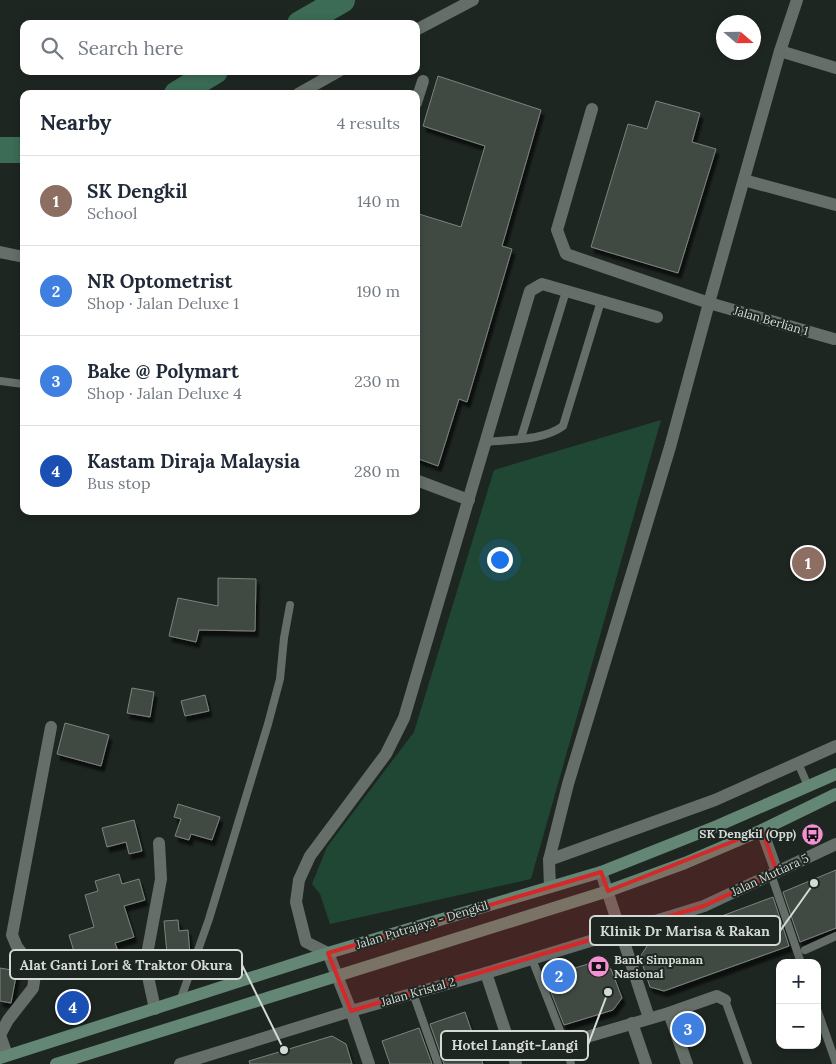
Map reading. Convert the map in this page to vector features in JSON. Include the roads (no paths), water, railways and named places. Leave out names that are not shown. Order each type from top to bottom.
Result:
[{"type":"main road","name":"Jalan Putrajaya - Dengkil","points":[[3,1057],[328,953],[601,872],[717,826],[836,774]]},
{"type":"main road","name":"Jalan Putrajaya - Dengkil","points":[[56,1064],[608,891],[684,863],[762,830],[836,794]]},
{"type":"street","points":[[420,28],[473,0]]},
{"type":"street","points":[[550,887],[549,860],[568,784],[670,447],[780,51],[797,0]]},
{"type":"street","points":[[780,51],[836,68]]},
{"type":"street","points":[[305,90],[332,75]]},
{"type":"street","points":[[420,90],[423,81]]},
{"type":"street","name":"Jalan Berlian 1","points":[[592,109],[557,230],[566,254],[709,302],[835,338]]},
{"type":"street","points":[[744,180],[836,205]]},
{"type":"street","points":[[0,252],[20,256]]},
{"type":"street","points":[[369,1064],[351,1010],[335,976],[328,953],[306,942],[296,902],[299,880],[310,856],[386,754],[404,718],[530,291],[542,284],[657,317]]},
{"type":"street","points":[[420,482],[469,500]]},
{"type":"street","points":[[3,1057],[0,1035],[8,1020],[32,988],[36,975],[31,964],[17,947],[12,935],[51,727]]},
{"type":"street","points":[[549,860],[715,800],[836,746]]},
{"type":"street","points":[[762,830],[774,873]]},
{"type":"street","points":[[155,1009],[147,972],[148,949],[161,879],[159,843]]},
{"type":"street","name":"Jalan Mutiara 5","points":[[620,932],[704,906],[836,844]]},
{"type":"street","points":[[601,872],[648,1018]]},
{"type":"street","name":"Jalan Kristal 2","points":[[186,1063],[351,1010],[486,973],[620,932]]},
{"type":"street","points":[[486,973],[516,1064]]},
{"type":"street","points":[[566,1046],[573,1041],[669,1013],[717,996],[726,1000]]},
{"type":"street","points":[[669,1013],[687,1064]]},
{"type":"street","points":[[632,1023],[646,1064]]},
{"type":"lane","points":[[521,438],[566,291]]},
{"type":"lane","points":[[486,442],[540,436],[556,432],[563,426],[601,301]]},
{"type":"lane","points":[[0,380],[20,383]]},
{"type":"lane","points":[[180,1001],[209,919],[268,724],[280,679],[284,638],[290,605]]},
{"type":"lane","points":[[798,763],[808,786]]},
{"type":"lane","points":[[774,873],[800,959]]},
{"type":"lane","points":[[805,950],[836,936]]},
{"type":"lane","points":[[532,959],[566,1046],[571,1064]]},
{"type":"lane","points":[[413,993],[438,1064]]},
{"type":"lane","points":[[726,1000],[748,1064]]},
{"type":"lane","points":[[821,1020],[836,1063]]},
{"type":"waterway","points":[[307,20],[342,0]]},
{"type":"waterway","points":[[184,90],[208,75]]},
{"type":"waterway","points":[[0,150],[20,150]]},
{"type":"place","name":"SK Dengkil","points":[[808,563]]},
{"type":"place","name":"SK Dengkil (Opp)","points":[[812,834]]},
{"type":"place","name":"Klinik Dr Marisa & Rakan","points":[[814,883]]},
{"type":"place","name":"Bank Simpanan Nasional","points":[[598,967]]},
{"type":"place","name":"NR Optometrist","points":[[559,976]]},
{"type":"place","name":"Hotel Langit-Langi","points":[[608,992]]},
{"type":"place","name":"Kastam Diraja Malaysia","points":[[73,1007]]},
{"type":"place","name":"Bake @ Polymart","points":[[688,1029]]},
{"type":"place","name":"Alat Ganti Lori & Traktor Okura","points":[[284,1050]]}]
